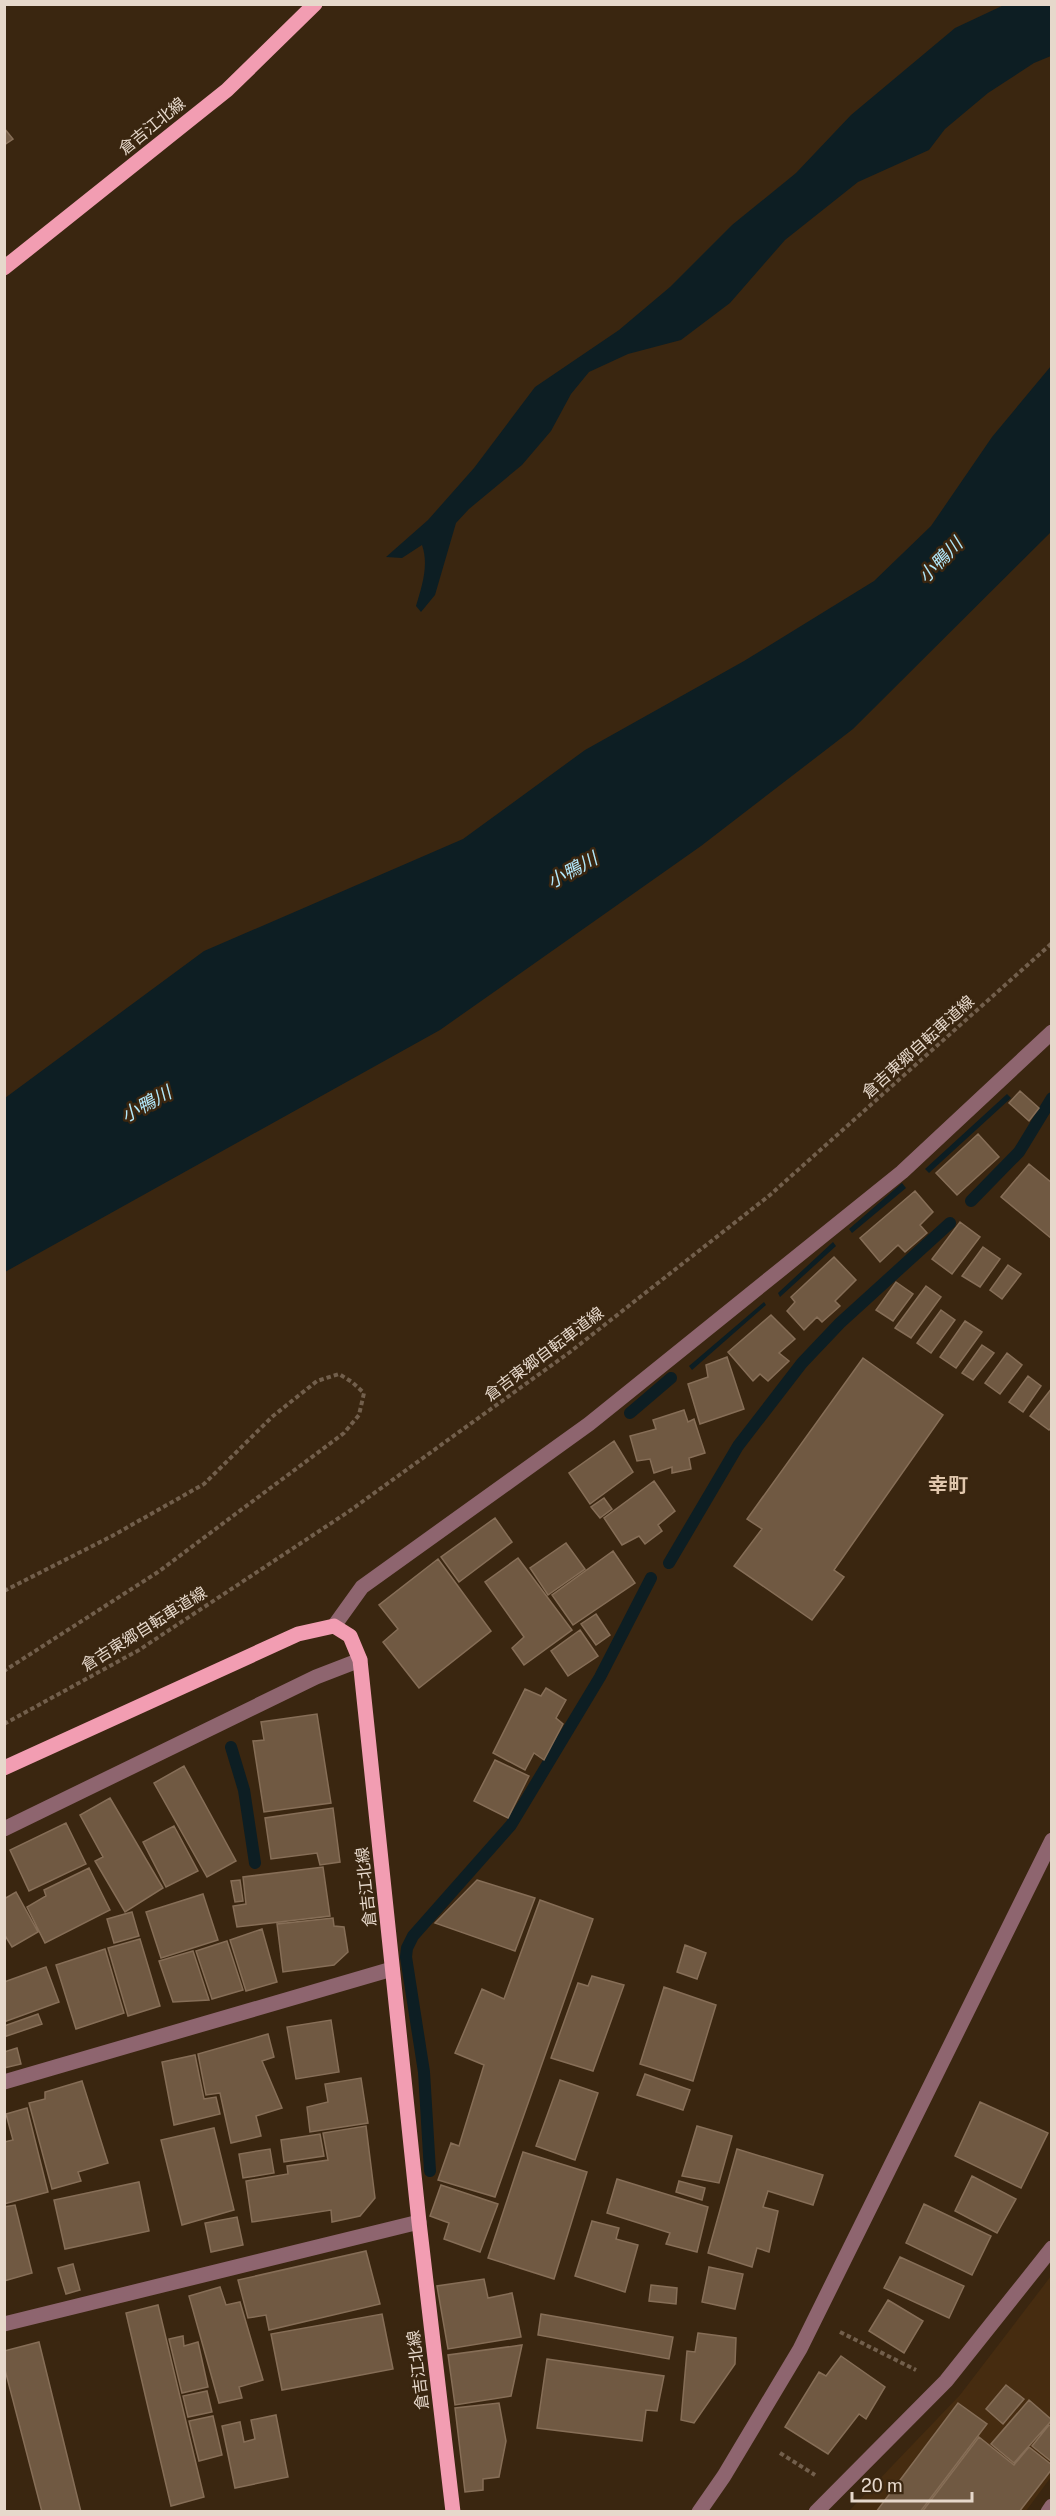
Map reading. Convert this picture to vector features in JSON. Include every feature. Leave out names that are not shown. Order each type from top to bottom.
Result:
[{"type":"main road","name":"倉吉江北線","points":[[4,268],[227,90],[315,4]]},
{"type":"main road","name":"倉吉江北線","points":[[334,1626],[350,1636],[360,1660],[418,2222],[453,2511]]},
{"type":"main road","points":[[4,1768],[298,1634],[334,1626]]},
{"type":"street","points":[[334,1626],[362,1587],[589,1424],[902,1172],[1052,1032]]},
{"type":"street","points":[[4,1829],[316,1677],[360,1660]]},
{"type":"street","points":[[699,2511],[724,2476],[800,2349],[1052,1840]]},
{"type":"street","points":[[4,2082],[392,1970]]},
{"type":"street","points":[[4,2324],[418,2222]]},
{"type":"street","points":[[816,2511],[943,2384],[1052,2248]]},
{"type":"street","points":[[1048,2511],[1052,2506]]},
{"type":"path","name":"倉吉東郷自転車道線","points":[[4,1724],[149,1644],[348,1512],[570,1352],[770,1195],[1052,943]]},
{"type":"path","points":[[4,1591],[112,1536],[204,1484],[273,1416],[317,1381],[339,1374],[364,1393],[359,1415],[344,1433],[158,1572],[4,1671]]},
{"type":"path","points":[[837,2330],[943,2384]]},
{"type":"path","points":[[780,2452],[838,2490]]},
{"type":"shaded area","points":[[1051,2276],[1051,2477],[1026,2511],[848,2512],[960,2395]]},
{"type":"water","points":[[1004,5],[1051,5],[1051,56],[1034,63],[988,93],[945,129],[929,150],[858,182],[785,240],[730,303],[681,340],[628,354],[589,372],[571,394],[551,431],[522,465],[469,509],[456,523],[435,595],[421,612],[416,606],[425,568],[422,545],[402,558],[386,557],[428,520],[474,468],[535,387],[619,330],[670,287],[732,225],[796,173],[851,115],[955,28]]},
{"type":"water","name":"小鴨川","points":[[1051,366],[1051,532],[853,729],[701,846],[440,1030],[5,1272],[5,1098],[204,951],[463,839],[585,750],[744,661],[874,581],[931,526],[992,437]]},
{"type":"water","points":[[1007,1094],[1011,1098],[929,1173],[925,1169]]},
{"type":"water","points":[[902,1183],[906,1188],[852,1233],[849,1229]]},
{"type":"water","points":[[833,1242],[836,1246],[780,1297],[778,1293]]},
{"type":"water","points":[[764,1302],[766,1305],[692,1370],[689,1366]]},
{"type":"building","points":[[4,128],[13,139],[4,145]]},
{"type":"building","points":[[1020,1091],[1039,1108],[1029,1121],[1009,1103]]},
{"type":"building","points":[[978,1134],[999,1157],[957,1195],[936,1173]]},
{"type":"building","points":[[1029,1164],[1052,1183],[1052,1239],[1001,1197]]},
{"type":"building","points":[[915,1191],[933,1212],[920,1225],[927,1233],[905,1252],[898,1245],[880,1262],[860,1238]]},
{"type":"building","points":[[960,1222],[980,1237],[952,1274],[932,1259]]},
{"type":"building","points":[[983,1247],[1000,1259],[980,1287],[962,1276]]},
{"type":"building","points":[[834,1257],[856,1280],[835,1301],[840,1306],[822,1322],[817,1317],[804,1330],[787,1311],[795,1302],[791,1297]]},
{"type":"building","points":[[1008,1265],[1021,1274],[1002,1299],[990,1290]]},
{"type":"building","points":[[896,1282],[913,1294],[893,1321],[876,1310]]},
{"type":"building","points":[[926,1286],[941,1297],[911,1338],[895,1328]]},
{"type":"building","points":[[941,1310],[955,1320],[931,1353],[917,1343]]},
{"type":"building","points":[[771,1315],[795,1339],[779,1353],[789,1361],[768,1381],[760,1374],[753,1381],[728,1352]]},
{"type":"building","points":[[965,1321],[982,1332],[956,1368],[940,1357]]},
{"type":"building","points":[[982,1345],[994,1353],[973,1380],[962,1373]]},
{"type":"building","points":[[1007,1353],[1022,1365],[1000,1394],[985,1383]]},
{"type":"building","points":[[727,1357],[744,1409],[700,1424],[688,1384],[708,1377],[706,1365]]},
{"type":"building","points":[[863,1358],[943,1415],[834,1570],[844,1577],[812,1620],[734,1566],[762,1529],[747,1519]]},
{"type":"building","points":[[1028,1376],[1041,1386],[1023,1412],[1009,1402]]},
{"type":"building","points":[[1052,1388],[1052,1427],[1049,1430],[1030,1416]]},
{"type":"building","points":[[684,1410],[688,1422],[694,1419],[705,1453],[689,1458],[691,1469],[672,1473],[672,1467],[654,1473],[650,1459],[637,1461],[630,1436],[656,1429],[653,1420]]},
{"type":"building","points":[[614,1441],[633,1472],[590,1504],[569,1473]]},
{"type":"building","points":[[654,1481],[675,1511],[658,1525],[662,1531],[645,1544],[639,1536],[622,1545],[604,1518]]},
{"type":"building","points":[[604,1498],[612,1509],[600,1518],[591,1507]]},
{"type":"building","points":[[495,1518],[512,1542],[459,1582],[441,1557]]},
{"type":"building","points":[[566,1543],[585,1569],[548,1595],[530,1568]]},
{"type":"building","points":[[613,1551],[635,1583],[573,1625],[552,1595]]},
{"type":"building","points":[[518,1558],[572,1630],[524,1665],[512,1648],[524,1637],[485,1582]]},
{"type":"building","points":[[438,1559],[491,1631],[419,1688],[383,1642],[398,1629],[379,1605]]},
{"type":"building","points":[[596,1614],[610,1635],[596,1645],[581,1624]]},
{"type":"building","points":[[580,1630],[598,1656],[568,1676],[551,1651]]},
{"type":"building","points":[[546,1688],[566,1700],[556,1718],[563,1724],[544,1760],[534,1753],[525,1770],[493,1753],[525,1689],[541,1696]]},
{"type":"building","points":[[317,1714],[331,1803],[264,1812],[253,1741],[264,1740],[261,1722]]},
{"type":"building","points":[[495,1760],[529,1776],[508,1818],[474,1801]]},
{"type":"building","points":[[184,1766],[236,1861],[207,1877],[154,1783]]},
{"type":"building","points":[[110,1798],[163,1888],[125,1912],[95,1861],[103,1857],[80,1815]]},
{"type":"building","points":[[333,1808],[340,1862],[320,1865],[317,1853],[271,1859],[265,1818]]},
{"type":"building","points":[[66,1823],[86,1864],[29,1891],[10,1850]]},
{"type":"building","points":[[174,1826],[198,1871],[166,1887],[143,1842]]},
{"type":"building","points":[[323,1867],[330,1916],[237,1927],[233,1906],[246,1904],[243,1877]]},
{"type":"building","points":[[89,1868],[110,1910],[45,1943],[27,1907],[46,1896],[44,1890]]},
{"type":"building","points":[[240,1880],[243,1901],[235,1902],[231,1881]]},
{"type":"building","points":[[477,1880],[535,1898],[515,1951],[435,1923]]},
{"type":"building","points":[[16,1892],[38,1932],[12,1947],[4,1934],[4,1899]]},
{"type":"building","points":[[203,1894],[218,1940],[161,1958],[146,1912]]},
{"type":"building","points":[[540,1900],[593,1919],[495,2197],[438,2180],[451,2143],[459,2146],[484,2065],[455,2053],[482,1989],[504,1999]]},
{"type":"building","points":[[132,1912],[139,1936],[114,1943],[107,1919]]},
{"type":"building","points":[[333,1918],[334,1926],[344,1927],[348,1952],[334,1965],[283,1972],[277,1924]]},
{"type":"building","points":[[262,1929],[277,1982],[246,1991],[230,1940]]},
{"type":"building","points":[[140,1939],[160,2006],[128,2016],[108,1948]]},
{"type":"building","points":[[227,1941],[243,1990],[212,1999],[196,1951]]},
{"type":"building","points":[[685,1945],[706,1953],[697,1979],[677,1972]]},
{"type":"building","points":[[105,1949],[124,2013],[76,2029],[56,1965]]},
{"type":"building","points":[[193,1951],[209,2000],[173,2002],[159,1961]]},
{"type":"building","points":[[46,1967],[59,2002],[4,2022],[4,1982]]},
{"type":"building","points":[[592,1976],[624,1985],[593,2071],[551,2058],[578,1983],[588,1986]]},
{"type":"building","points":[[664,1987],[716,2005],[693,2081],[640,2064]]},
{"type":"building","points":[[38,2014],[42,2024],[4,2037],[4,2026]]},
{"type":"building","points":[[331,2020],[339,2072],[296,2079],[287,2027]]},
{"type":"building","points":[[268,2034],[274,2057],[262,2061],[282,2108],[256,2116],[261,2136],[231,2143],[220,2093],[206,2095],[198,2054]]},
{"type":"building","points":[[17,2048],[21,2064],[4,2068],[4,2052]]},
{"type":"building","points":[[195,2055],[204,2099],[216,2097],[220,2114],[174,2125],[162,2062]]},
{"type":"building","points":[[645,2074],[690,2090],[683,2110],[637,2095]]},
{"type":"building","points":[[361,2078],[368,2123],[310,2132],[307,2107],[328,2102],[325,2084]]},
{"type":"building","points":[[560,2080],[598,2093],[575,2160],[536,2146]]},
{"type":"building","points":[[82,2081],[108,2163],[78,2172],[81,2181],[52,2189],[29,2103],[45,2099],[45,2092]]},
{"type":"building","points":[[980,2102],[1048,2133],[1021,2188],[955,2156]]},
{"type":"building","points":[[27,2108],[48,2192],[4,2204],[4,2142],[13,2140],[6,2114]]},
{"type":"building","points":[[366,2126],[375,2198],[360,2216],[332,2222],[331,2210],[252,2222],[246,2181],[288,2174],[287,2166],[328,2160],[323,2133]]},
{"type":"building","points":[[697,2126],[732,2136],[719,2183],[682,2176]]},
{"type":"building","points":[[214,2128],[234,2210],[182,2225],[161,2140]]},
{"type":"building","points":[[320,2134],[324,2156],[284,2162],[281,2140]]},
{"type":"building","points":[[270,2149],[274,2173],[243,2178],[239,2154]]},
{"type":"building","points":[[737,2149],[823,2175],[813,2205],[768,2191],[763,2207],[778,2211],[769,2252],[757,2248],[752,2267],[708,2253]]},
{"type":"building","points":[[523,2152],[587,2172],[554,2279],[488,2258]]},
{"type":"building","points":[[972,2176],[1016,2199],[997,2233],[955,2211]]},
{"type":"building","points":[[617,2179],[708,2207],[697,2252],[666,2244],[670,2233],[607,2213]]},
{"type":"building","points":[[679,2181],[705,2188],[702,2200],[676,2192]]},
{"type":"building","points":[[139,2182],[149,2231],[65,2249],[54,2200]]},
{"type":"building","points":[[441,2185],[498,2204],[480,2252],[444,2239],[449,2223],[430,2216]]},
{"type":"building","points":[[924,2204],[991,2236],[972,2275],[906,2243]]},
{"type":"building","points":[[15,2205],[32,2273],[4,2281],[4,2207]]},
{"type":"building","points":[[237,2217],[243,2245],[211,2252],[205,2223]]},
{"type":"building","points":[[592,2221],[619,2228],[616,2239],[638,2245],[625,2292],[575,2276]]},
{"type":"building","points":[[366,2251],[380,2304],[269,2330],[266,2315],[248,2318],[238,2280]]},
{"type":"building","points":[[900,2257],[964,2286],[949,2318],[884,2288]]},
{"type":"building","points":[[73,2264],[80,2290],[66,2294],[58,2268]]},
{"type":"building","points":[[709,2267],[743,2274],[735,2309],[702,2302]]},
{"type":"building","points":[[484,2279],[488,2298],[512,2293],[521,2337],[448,2349],[437,2286]]},
{"type":"building","points":[[651,2285],[677,2288],[676,2304],[649,2301]]},
{"type":"building","points":[[220,2287],[226,2305],[240,2302],[263,2380],[239,2387],[242,2398],[219,2403],[189,2296]]},
{"type":"building","points":[[888,2300],[923,2321],[904,2353],[869,2331]]},
{"type":"building","points":[[158,2305],[204,2497],[171,2506],[126,2313]]},
{"type":"building","points":[[382,2314],[393,2369],[282,2390],[271,2334]]},
{"type":"building","points":[[541,2314],[673,2337],[669,2359],[538,2335]]},
{"type":"building","points":[[698,2333],[736,2338],[735,2364],[694,2423],[681,2420],[687,2351],[695,2352]]},
{"type":"building","points":[[183,2336],[184,2346],[198,2342],[208,2387],[182,2393],[169,2339]]},
{"type":"building","points":[[39,2342],[81,2512],[42,2512],[4,2366],[4,2351]]},
{"type":"building","points":[[522,2345],[511,2396],[455,2405],[448,2355]]},
{"type":"building","points":[[841,2356],[885,2387],[866,2419],[859,2414],[828,2454],[785,2427],[819,2372],[826,2376]]},
{"type":"building","points":[[547,2359],[664,2376],[657,2411],[646,2410],[642,2441],[537,2428]]},
{"type":"building","points":[[1006,2385],[1024,2399],[1003,2424],[986,2409]]},
{"type":"building","points":[[207,2391],[212,2412],[188,2417],[183,2396]]},
{"type":"building","points":[[1029,2400],[1052,2420],[1014,2463],[991,2444]]},
{"type":"building","points":[[499,2403],[506,2441],[499,2477],[483,2479],[483,2490],[465,2492],[455,2408]]},
{"type":"building","points":[[958,2403],[987,2424],[920,2512],[876,2512]]},
{"type":"building","points":[[276,2415],[288,2477],[235,2488],[222,2426],[240,2422],[244,2442],[255,2439],[251,2420]]},
{"type":"building","points":[[213,2416],[222,2455],[199,2461],[189,2421]]},
{"type":"building","points":[[1049,2425],[1052,2427],[1052,2462],[1032,2446]]},
{"type":"building","points":[[979,2437],[1014,2465],[1029,2447],[1052,2465],[1052,2469],[1019,2512],[922,2512]]},
{"type":"waterway","points":[[971,1201],[1019,1152],[1052,1098]]},
{"type":"waterway","points":[[669,1563],[738,1446],[802,1363],[840,1323],[950,1223]]},
{"type":"waterway","points":[[630,1413],[671,1378]]},
{"type":"waterway","points":[[430,2171],[424,2072],[406,1957],[407,1948],[413,1936],[511,1825],[600,1677],[651,1578]]},
{"type":"waterway","points":[[231,1747],[244,1790],[255,1863]]},
{"type":"district","name":"幸町","points":[[948,1485]]}]
